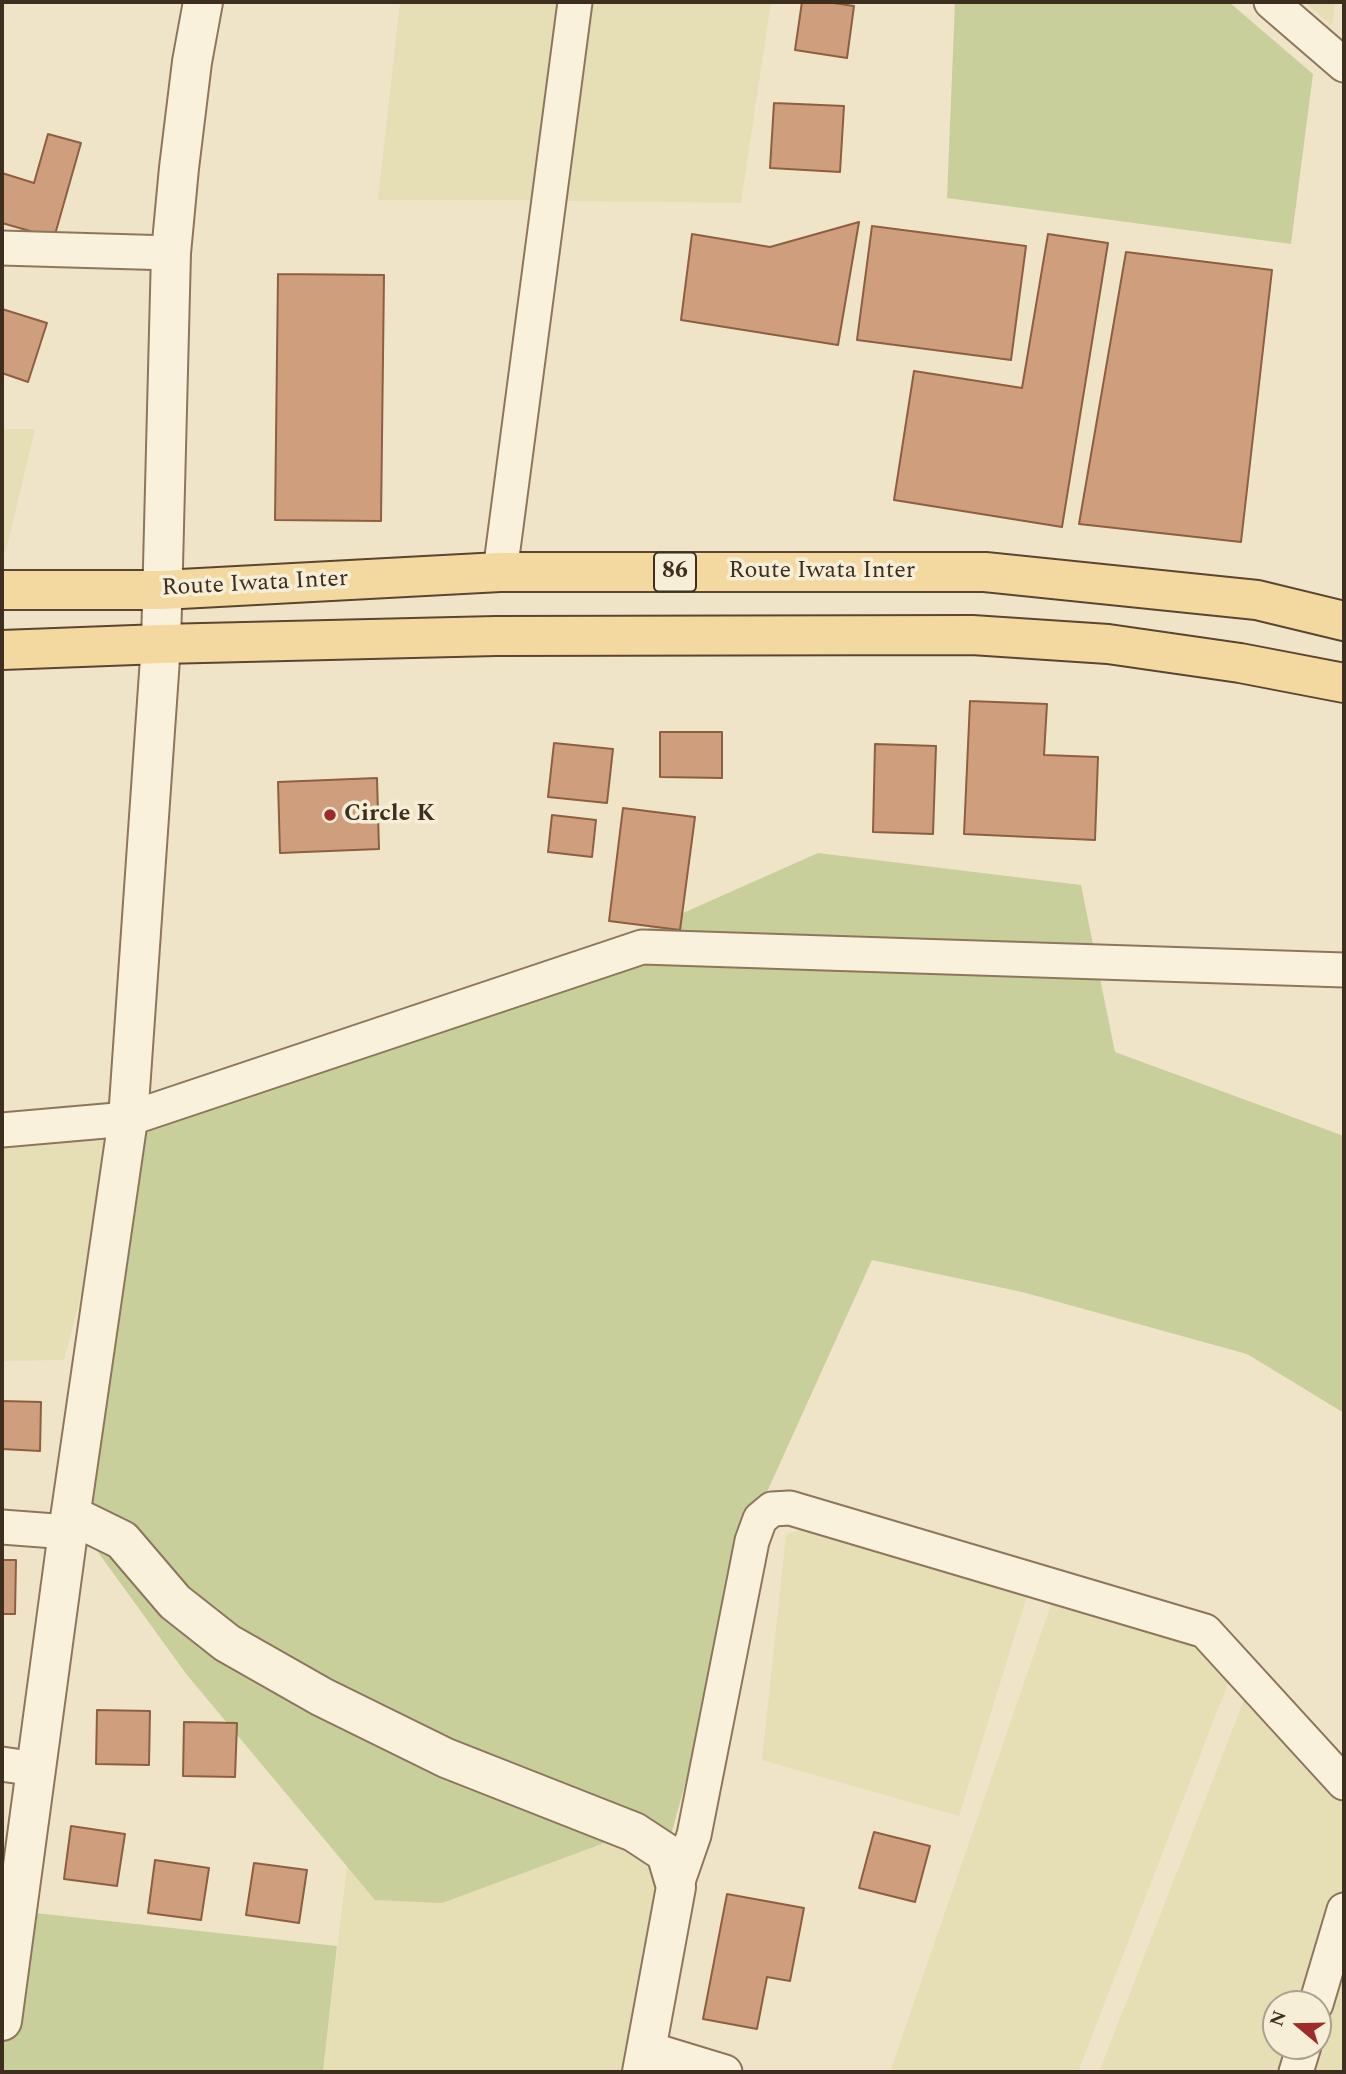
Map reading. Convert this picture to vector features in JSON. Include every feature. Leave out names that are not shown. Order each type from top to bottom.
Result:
[{"type":"main road","name":"Route Iwata Inter","points":[[2,590],[162,590],[500,572],[985,572],[1257,600],[1344,621]]},
{"type":"main road","points":[[2,650],[496,636],[972,635],[1108,644],[1240,663],[1344,682]]},
{"type":"street","points":[[2,2021],[19,1766],[69,1523],[128,1119],[161,644],[172,253],[192,62],[203,2]]},
{"type":"street","points":[[500,572],[575,2]]},
{"type":"street","points":[[1271,2],[1344,65]]},
{"type":"street","points":[[2,248],[172,253]]},
{"type":"street","points":[[2,1130],[128,1119],[642,947],[1344,970]]},
{"type":"street","points":[[725,2072],[644,2060],[676,1886],[694,1835],[752,1541],[760,1519],[772,1509],[790,1508],[1205,1631],[1344,1783]]},
{"type":"street","points":[[2,1527],[69,1523],[122,1540],[175,1601],[227,1643],[321,1697],[446,1758],[634,1832],[666,1853],[676,1886]]},
{"type":"street","points":[[1320,1990],[1344,1910]]},
{"type":"shaded area","points":[[400,2],[557,2],[531,200],[378,200]]},
{"type":"shaded area","points":[[587,2],[771,2],[741,203],[566,201]]},
{"type":"shaded area","points":[[1304,2],[1335,2],[1332,26]]},
{"type":"shaded area","points":[[2,429],[35,429],[6,551],[2,551]]},
{"type":"shaded area","points":[[128,1119],[64,1360],[2,1361],[2,1130]]},
{"type":"shaded area","points":[[826,1519],[1032,1580],[959,1816],[762,1760],[786,1535]]},
{"type":"shaded area","points":[[1057,1587],[1205,1631],[1235,1665],[1078,2072],[903,2072],[891,2069]]},
{"type":"shaded area","points":[[1251,1682],[1344,1783],[1344,2072],[1099,2072]]},
{"type":"shaded area","points":[[634,1832],[666,1853],[634,2072],[323,2072],[347,1865],[376,1899]]},
{"type":"green space","points":[[955,2],[1229,2],[1313,74],[1291,244],[947,198]]},
{"type":"green space","points":[[818,853],[1081,885],[1115,1052],[1344,1136],[1344,1413],[1247,1354],[1022,1292],[872,1260],[757,1514],[666,1853],[634,1832],[442,1903],[375,1900],[187,1675],[71,1515],[128,1119],[413,1033]]},
{"type":"green space","points":[[17,1911],[337,1946],[323,2072],[2,2072],[2,2021]]},
{"type":"building","points":[[802,2],[854,6],[847,58],[795,50]]},
{"type":"building","points":[[774,103],[844,106],[840,172],[770,168]]},
{"type":"building","points":[[48,134],[81,143],[54,238],[2,223],[2,173],[34,183]]},
{"type":"building","points":[[859,222],[838,345],[681,320],[692,234],[770,247]]},
{"type":"building","points":[[872,226],[1026,246],[1011,360],[857,340]]},
{"type":"building","points":[[1048,234],[1108,243],[1062,527],[894,500],[914,371],[1022,388]]},
{"type":"building","points":[[1126,252],[1272,270],[1241,542],[1079,524]]},
{"type":"building","points":[[278,274],[384,275],[381,521],[275,520]]},
{"type":"building","points":[[2,309],[47,323],[28,382],[2,373]]},
{"type":"building","points":[[970,701],[1047,704],[1044,755],[1098,757],[1095,840],[964,834]]},
{"type":"building","points":[[660,732],[722,732],[722,778],[660,777]]},
{"type":"building","points":[[554,743],[613,749],[607,803],[548,797]]},
{"type":"building","points":[[875,744],[936,746],[933,834],[873,832]]},
{"type":"building","points":[[377,778],[379,849],[280,853],[278,782]]},
{"type":"building","points":[[623,808],[695,817],[680,930],[609,921]]},
{"type":"building","points":[[552,815],[596,820],[592,857],[548,852]]},
{"type":"building","points":[[2,1401],[41,1402],[40,1451],[2,1449]]},
{"type":"building","points":[[2,1560],[16,1560],[15,1614],[2,1614]]},
{"type":"building","points":[[97,1710],[150,1711],[149,1765],[96,1764]]},
{"type":"building","points":[[184,1722],[237,1723],[235,1777],[183,1776]]},
{"type":"building","points":[[71,1826],[125,1834],[117,1886],[64,1879]]},
{"type":"building","points":[[874,1832],[930,1846],[915,1902],[859,1888]]},
{"type":"building","points":[[155,1860],[209,1868],[201,1920],[148,1913]]},
{"type":"building","points":[[254,1863],[307,1870],[299,1923],[246,1915]]},
{"type":"building","points":[[727,1894],[804,1908],[790,1981],[767,1977],[757,2029],[703,2019]]},
{"type":"place","name":"Circle K","points":[[330,815]]}]
